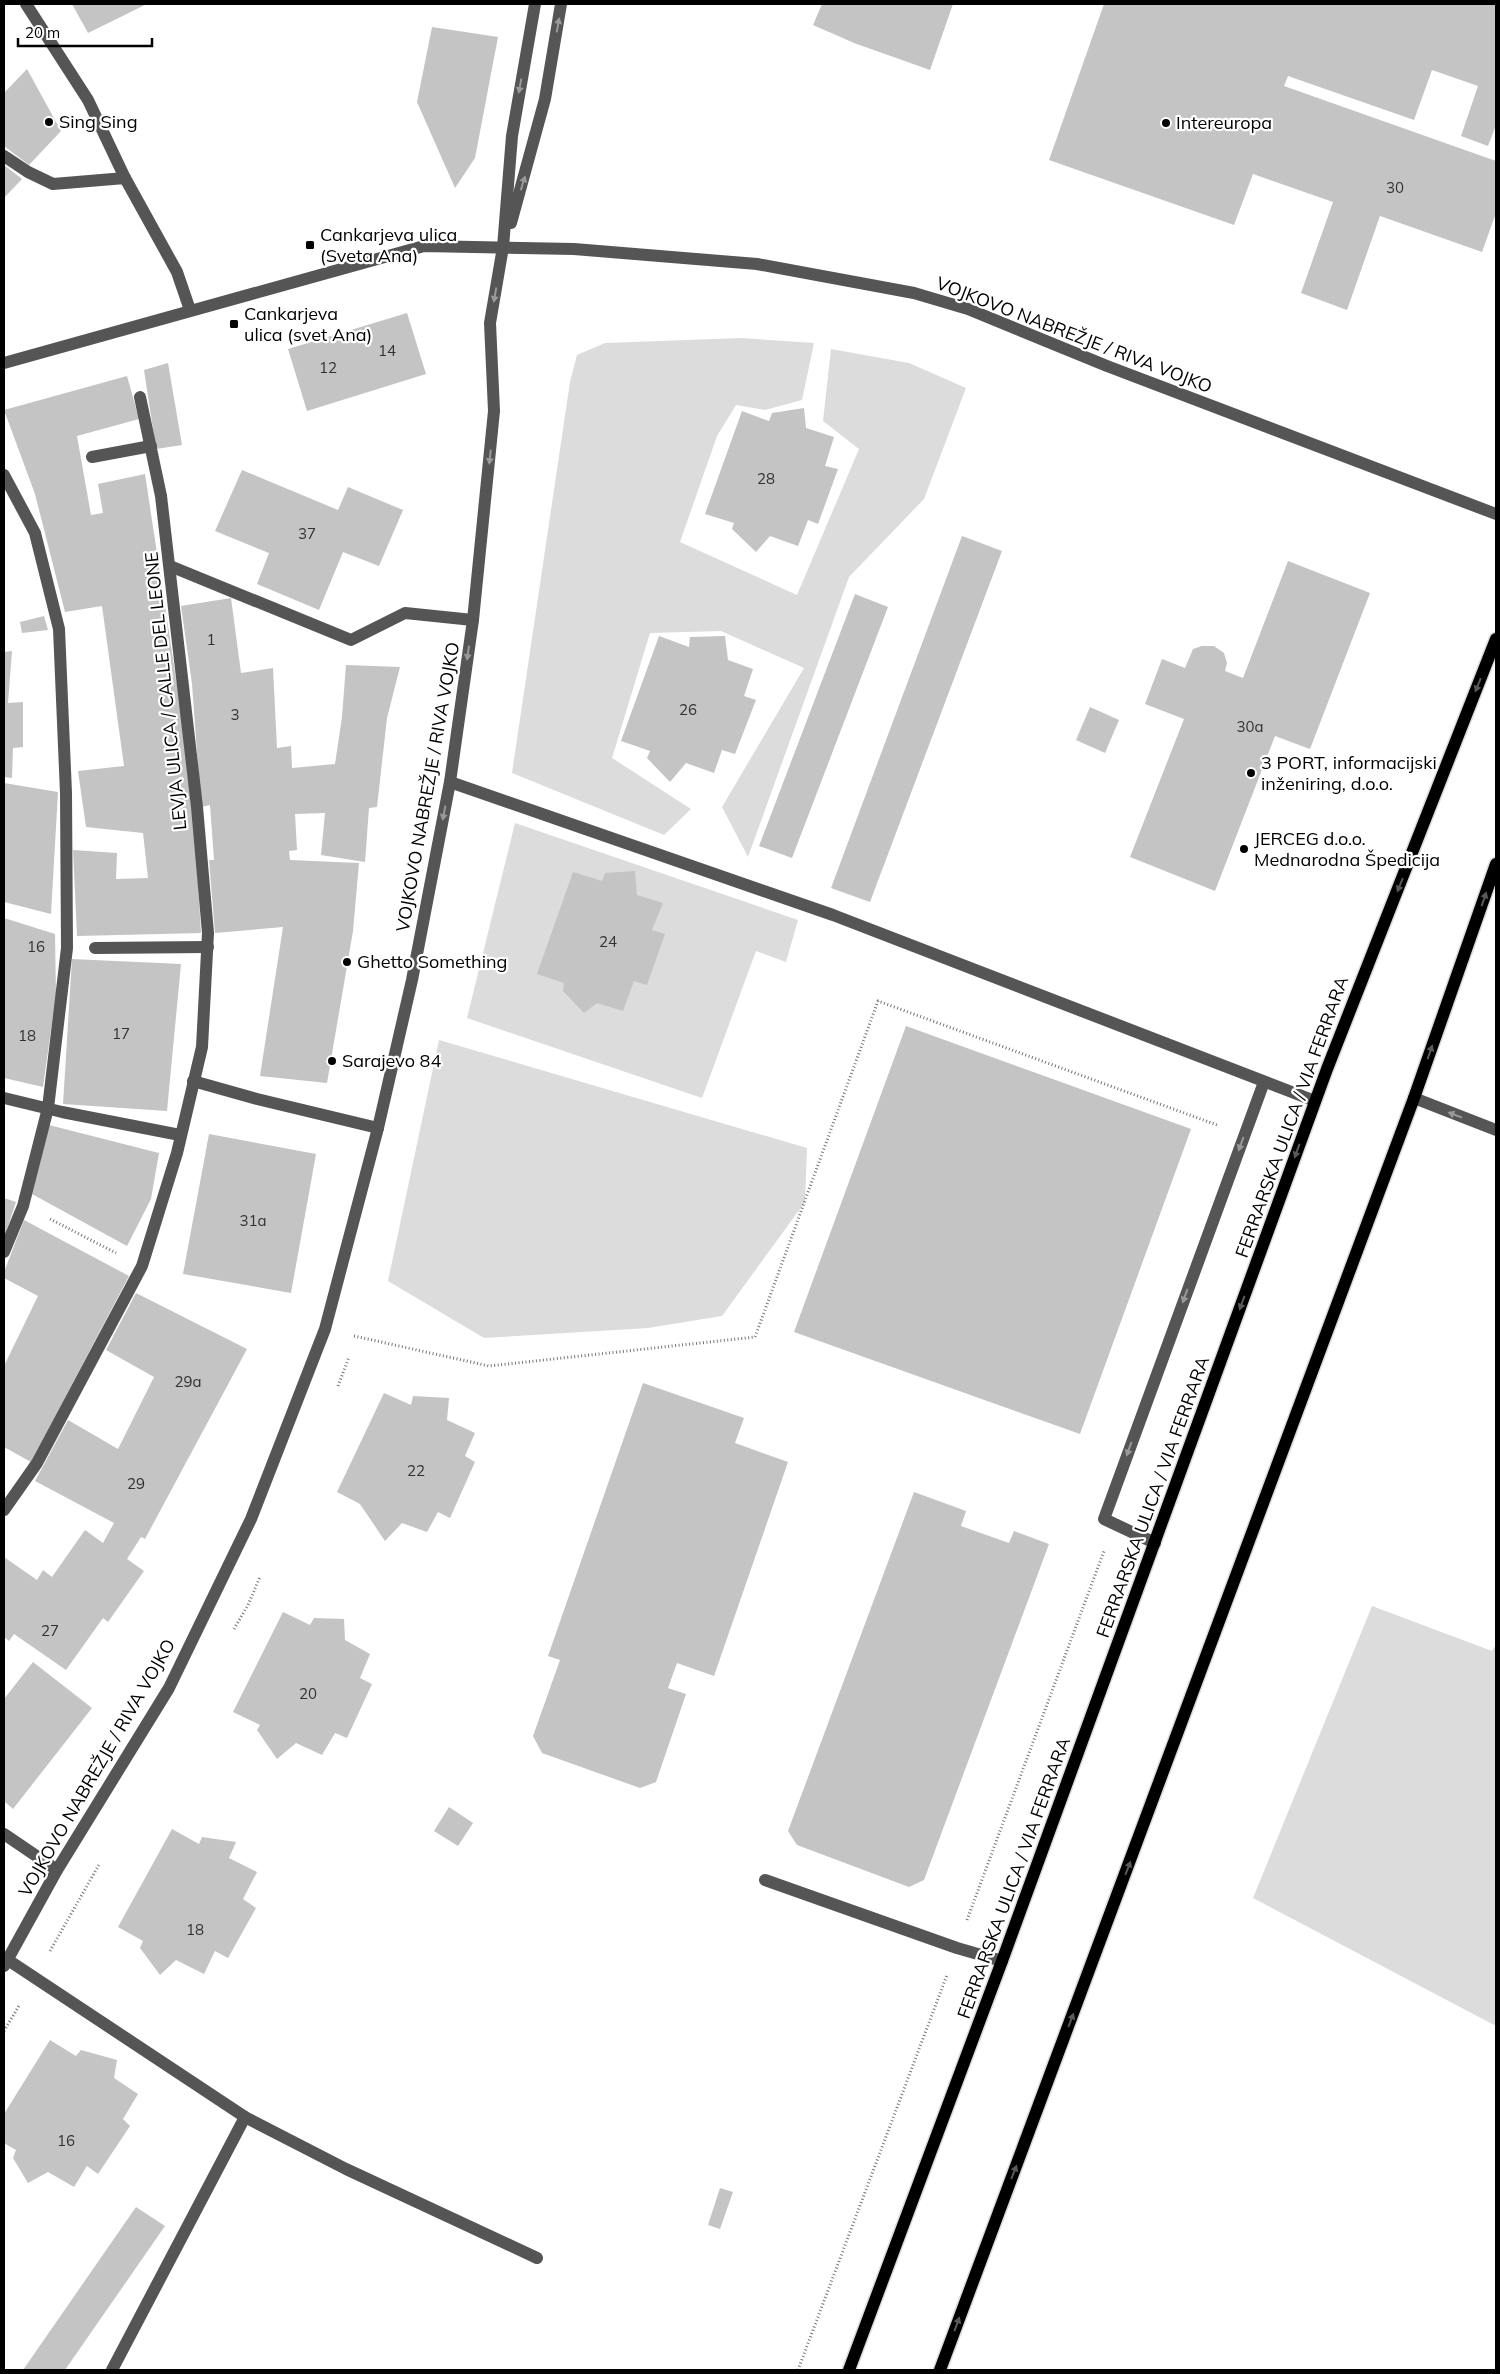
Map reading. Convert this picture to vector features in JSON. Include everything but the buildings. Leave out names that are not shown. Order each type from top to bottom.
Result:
[{"type":"main road","name":"FERRARSKA ULICA / VIA FERRARA","points":[[849,2370],[1002,1961],[1315,1101],[1496,639]]},
{"type":"main road","points":[[940,2370],[1414,1098],[1496,864]]},
{"type":"street","points":[[26,4],[88,100],[125,178],[177,272],[190,310]]},
{"type":"street","name":"VOJKOVO NABREŽJE / RIVA VOJKO","points":[[504,247],[512,136],[535,4]]},
{"type":"street","name":"VOJKOVO NABREŽJE / RIVA VOJKO","points":[[6,1963],[57,1870],[169,1688],[251,1519],[324,1329],[378,1128],[412,980],[450,782],[473,620],[494,411],[490,322],[504,247],[531,156],[545,99],[561,4]]},
{"type":"street","points":[[4,156],[28,172],[53,184],[125,178]]},
{"type":"street","points":[[4,363],[424,246],[504,247]]},
{"type":"street","name":"VOJKOVO NABREŽJE / RIVA VOJKO","points":[[504,247],[574,248],[758,264],[914,293],[968,309],[1107,366],[1496,514]]},
{"type":"street","name":"LEVJA ULICA / CALLE DEL LEONE","points":[[4,1510],[37,1463],[142,1266],[180,1135],[202,1047],[208,933],[170,566],[161,496],[140,397]]},
{"type":"street","points":[[92,457],[151,446]]},
{"type":"street","points":[[4,475],[35,533],[59,629],[66,792],[66,948],[48,1108],[23,1206],[4,1252]]},
{"type":"street","points":[[170,566],[351,640],[405,613],[473,620]]},
{"type":"street","points":[[450,782],[833,915],[1315,1101]]},
{"type":"street","points":[[95,948],[208,947]]},
{"type":"street","points":[[193,1081],[256,1099],[378,1128]]},
{"type":"street","points":[[1155,1543],[1104,1519],[1264,1082]]},
{"type":"street","points":[[4,1098],[180,1135]]},
{"type":"street","points":[[1414,1098],[1496,1130]]},
{"type":"street","points":[[4,1834],[57,1870]]},
{"type":"street","points":[[765,1880],[957,1948],[1002,1961]]},
{"type":"street","points":[[6,1963],[245,2117],[346,2169],[537,2258]]},
{"type":"street","points":[[112,2370],[245,2117]]},
{"type":"path","points":[[324,1329],[489,1366],[755,1337],[878,1001],[1218,1125]]},
{"type":"path","points":[[45,1216],[101,1246]]},
{"type":"shaded area","points":[[742,338],[814,343],[802,400],[765,410],[736,405],[717,436],[680,542],[797,595],[859,449],[823,421],[831,349],[909,363],[966,388],[924,499],[849,577],[748,857],[722,807],[804,668],[721,631],[650,633],[612,758],[691,809],[664,835],[512,773],[570,382],[577,355],[605,343]]},
{"type":"shaded area","points":[[515,823],[798,920],[786,962],[756,951],[702,1098],[467,1018]]},
{"type":"shaded area","points":[[439,1040],[807,1148],[805,1202],[722,1316],[648,1328],[484,1338],[388,1281]]},
{"type":"shaded area","points":[[1372,1606],[1492,1651],[1496,1644],[1496,2026],[1253,1898]]},
{"type":"place","name":"Sing Sing","points":[[49,122]]},
{"type":"place","name":"Intereuropa","points":[[1166,123]]},
{"type":"place","name":"Cankarjeva ulica (Sveta Ana)","points":[[310,245]]},
{"type":"place","name":"Cankarjeva ulica (svet Ana)","points":[[234,324]]},
{"type":"place","name":"3 PORT, informacijski inženiring, d.o.o.","points":[[1251,773]]},
{"type":"place","name":"JERCEG d.o.o. Mednarodna Špedicija","points":[[1244,849]]},
{"type":"place","name":"Ghetto Something","points":[[347,962]]},
{"type":"place","name":"Sarajevo 84","points":[[332,1061]]}]
